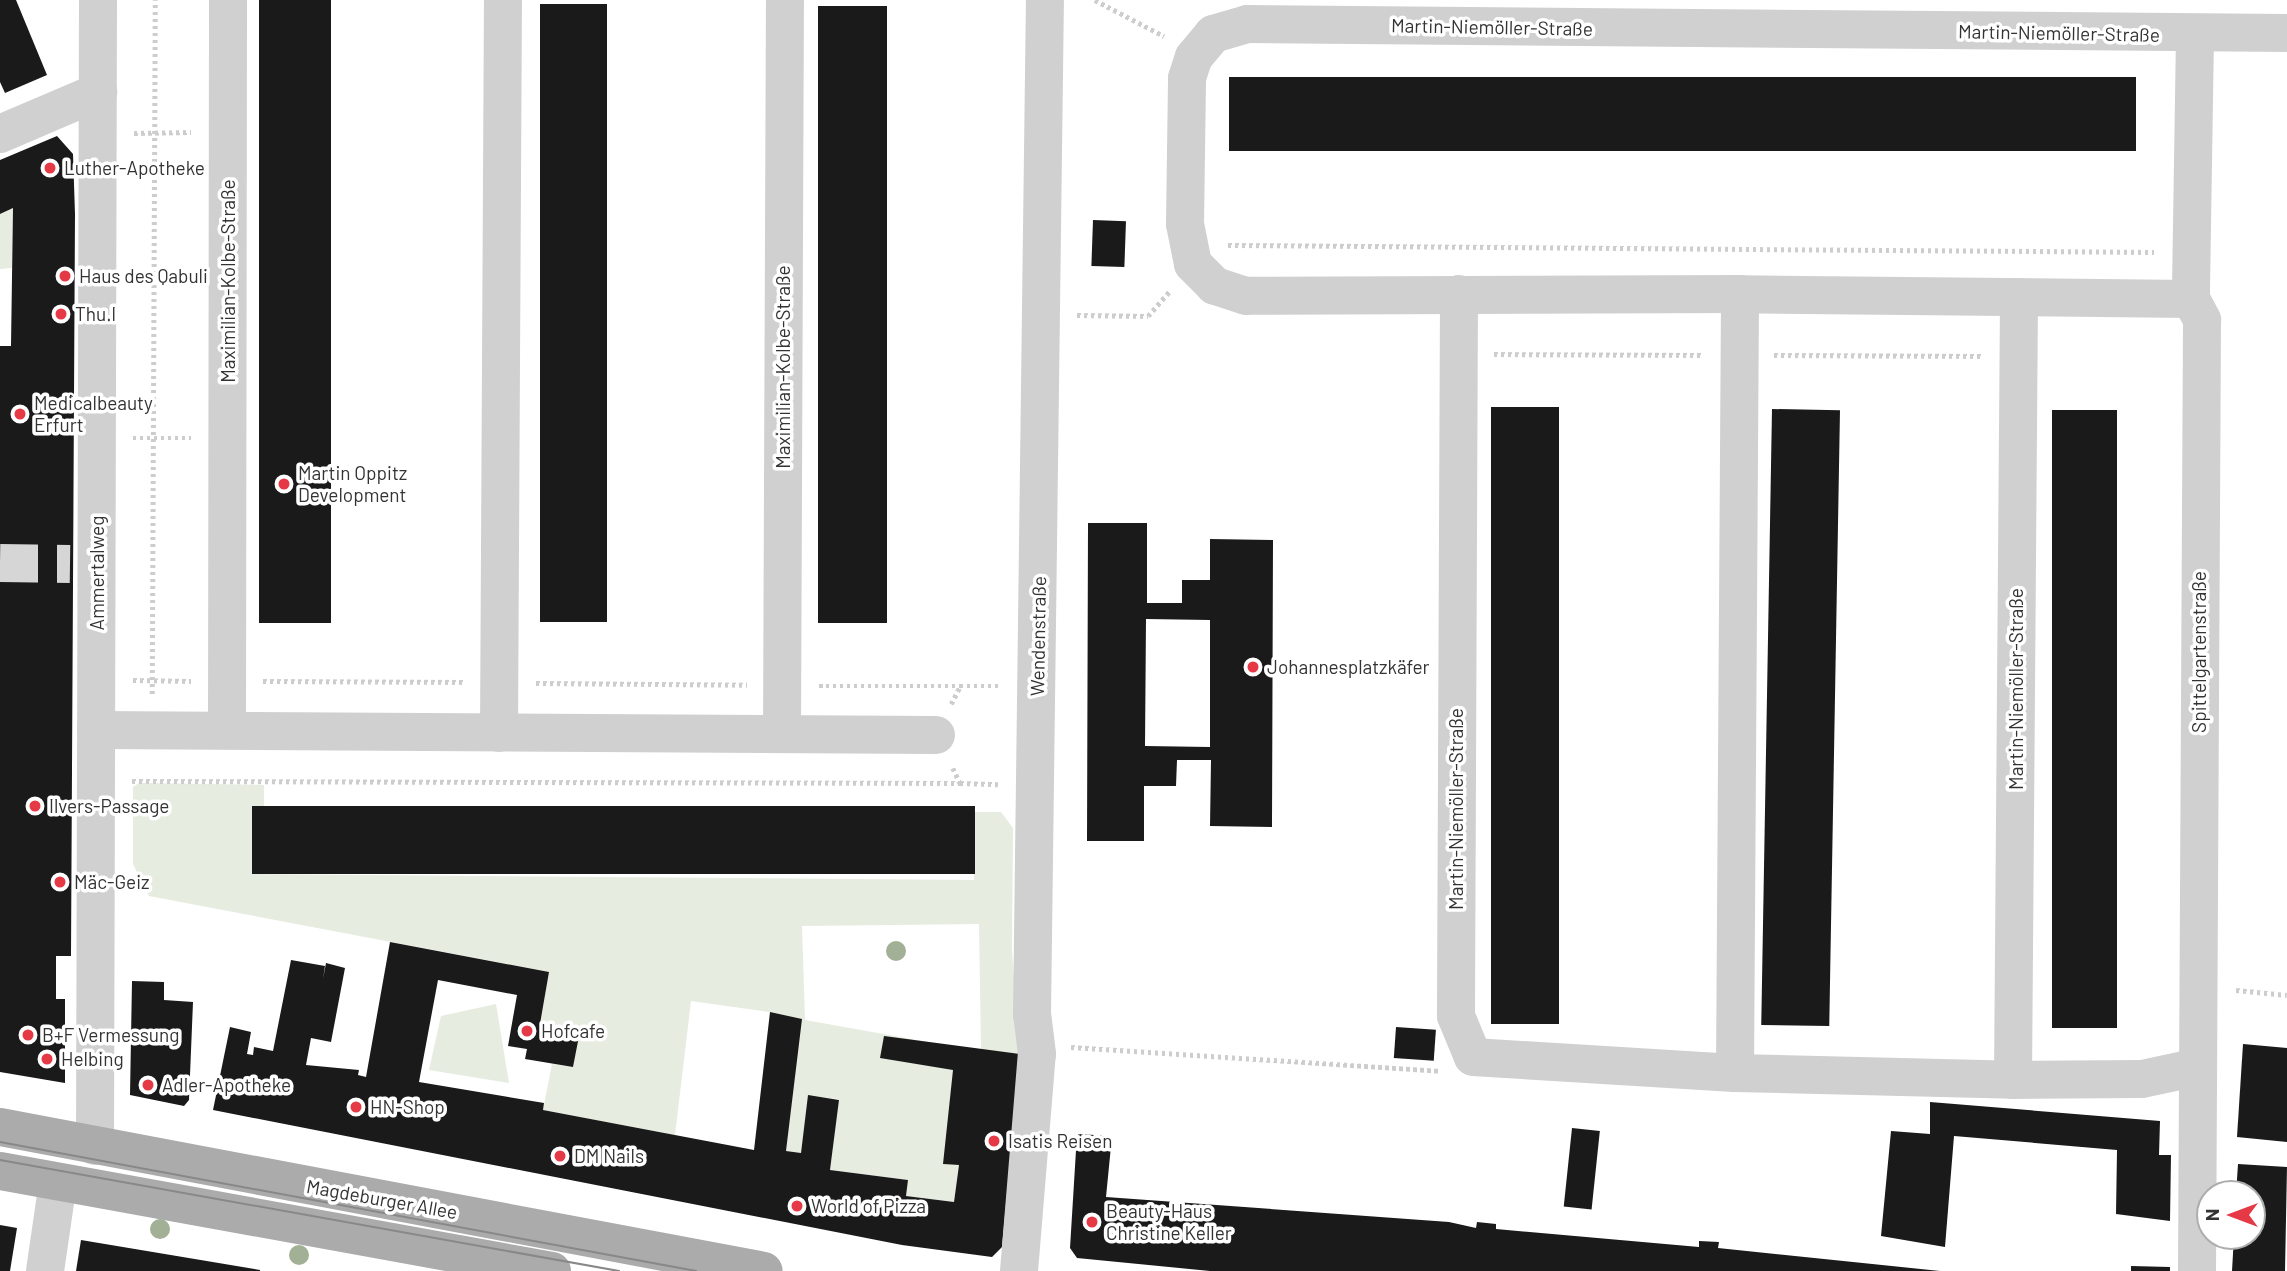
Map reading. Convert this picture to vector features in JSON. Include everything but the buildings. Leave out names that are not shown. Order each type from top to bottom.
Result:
[{"type":"main road","name":"Magdeburger Allee","points":[[0,1127],[764,1271]]},
{"type":"main road","name":"Magdeburger Allee","points":[[0,1171],[477,1264],[552,1271]]},
{"type":"street","name":"Ammertalweg","points":[[95,1146],[96,730],[83,564],[97,439],[98,0]]},
{"type":"street","name":"Maximilian-Kolbe-Straße","points":[[227,730],[228,0]]},
{"type":"street","points":[[499,733],[503,0]]},
{"type":"street","name":"Maximilian-Kolbe-Straße","points":[[782,734],[785,0]]},
{"type":"street","name":"Wendenstraße","points":[[1019,1271],[1037,1054],[1032,1015],[1045,0]]},
{"type":"street","name":"Martin-Niemöller-Straße","points":[[1194,57],[1213,34],[1247,24],[1721,15],[2195,35],[2287,33]]},
{"type":"street","name":"Spittelgartenstraße","points":[[2195,35],[2191,299],[2202,320],[2197,1271]]},
{"type":"street","points":[[1194,57],[1187,78],[1185,224],[1193,264],[1214,286],[1246,296],[1740,294],[2191,299]]},
{"type":"street","points":[[0,134],[98,92]]},
{"type":"street","name":"Martin-Niemöller-Straße","points":[[1459,294],[1456,1016],[1473,1057]]},
{"type":"street","points":[[1735,1073],[1740,294]]},
{"type":"street","name":"Martin-Niemöller-Straße","points":[[2013,1080],[2019,297]]},
{"type":"street","points":[[96,730],[936,735]]},
{"type":"street","points":[[1473,1057],[1735,1073],[2013,1080],[2142,1079],[2198,1067]]},
{"type":"street","points":[[45,1271],[58,1182]]},
{"type":"path","points":[[152,730],[155,0]]},
{"type":"path","points":[[1095,0],[1151,27],[1194,57]]},
{"type":"path","points":[[98,133],[228,131]]},
{"type":"path","points":[[1041,314],[1148,316],[1193,264],[1214,245],[2192,252]]},
{"type":"path","points":[[97,439],[227,438]]},
{"type":"path","points":[[936,735],[960,686],[1038,686]]},
{"type":"path","points":[[97,781],[960,783]]},
{"type":"path","points":[[976,784],[989,785]]},
{"type":"path","points":[[2197,986],[2287,995]]},
{"type":"path","points":[[1037,1054],[1055,1046],[1447,1072],[1473,1057]]},
{"type":"shaded area","points":[[13,208],[12,268],[0,269],[0,214]]},
{"type":"shaded area","points":[[139,783],[264,785],[264,807],[252,807],[252,874],[974,880],[975,812],[1001,812],[1013,828],[1012,951],[1020,1054],[981,1050],[979,924],[802,926],[805,1020],[956,1047],[944,1164],[959,1165],[954,1202],[906,1196],[908,1180],[830,1170],[839,1099],[808,1096],[801,1153],[786,1151],[801,1019],[770,1012],[691,1001],[675,1135],[543,1110],[552,1064],[573,1067],[579,1031],[540,1024],[549,972],[149,896],[133,864],[133,787]]},
{"type":"shaded area","points":[[496,1004],[509,1083],[429,1070],[441,1016]]},
{"type":"tunnel","points":[[0,563],[70,564]]},
{"type":"tram line","points":[[0,1142],[696,1271]]},
{"type":"tram line","points":[[0,1160],[619,1271]]},
{"type":"place","name":"Luther-Apotheke","points":[[50,168]]},
{"type":"place","name":"Haus des Qabuli","points":[[65,276]]},
{"type":"place","name":"Thu.l","points":[[61,314]]},
{"type":"place","name":"Medicalbeauty Erfurt","points":[[20,414]]},
{"type":"place","name":"Martin Oppitz Development","points":[[284,484]]},
{"type":"place","name":"Johannesplatzkäfer","points":[[1253,667]]},
{"type":"place","name":"Ilvers-Passage","points":[[35,806]]},
{"type":"place","name":"Mäc-Geiz","points":[[60,882]]},
{"type":"place","name":"Hofcafe","points":[[527,1031]]},
{"type":"place","name":"B+F Vermessung","points":[[28,1035]]},
{"type":"place","name":"Helbing","points":[[47,1059]]},
{"type":"place","name":"Adler-Apotheke","points":[[148,1085]]},
{"type":"place","name":"HN-Shop","points":[[356,1107]]},
{"type":"place","name":"Isatis Reisen","points":[[994,1141]]},
{"type":"place","name":"DM Nails","points":[[560,1156]]},
{"type":"place","name":"World of Pizza","points":[[797,1206]]},
{"type":"place","name":"Beauty-Haus Christine Keller","points":[[1092,1222]]}]
